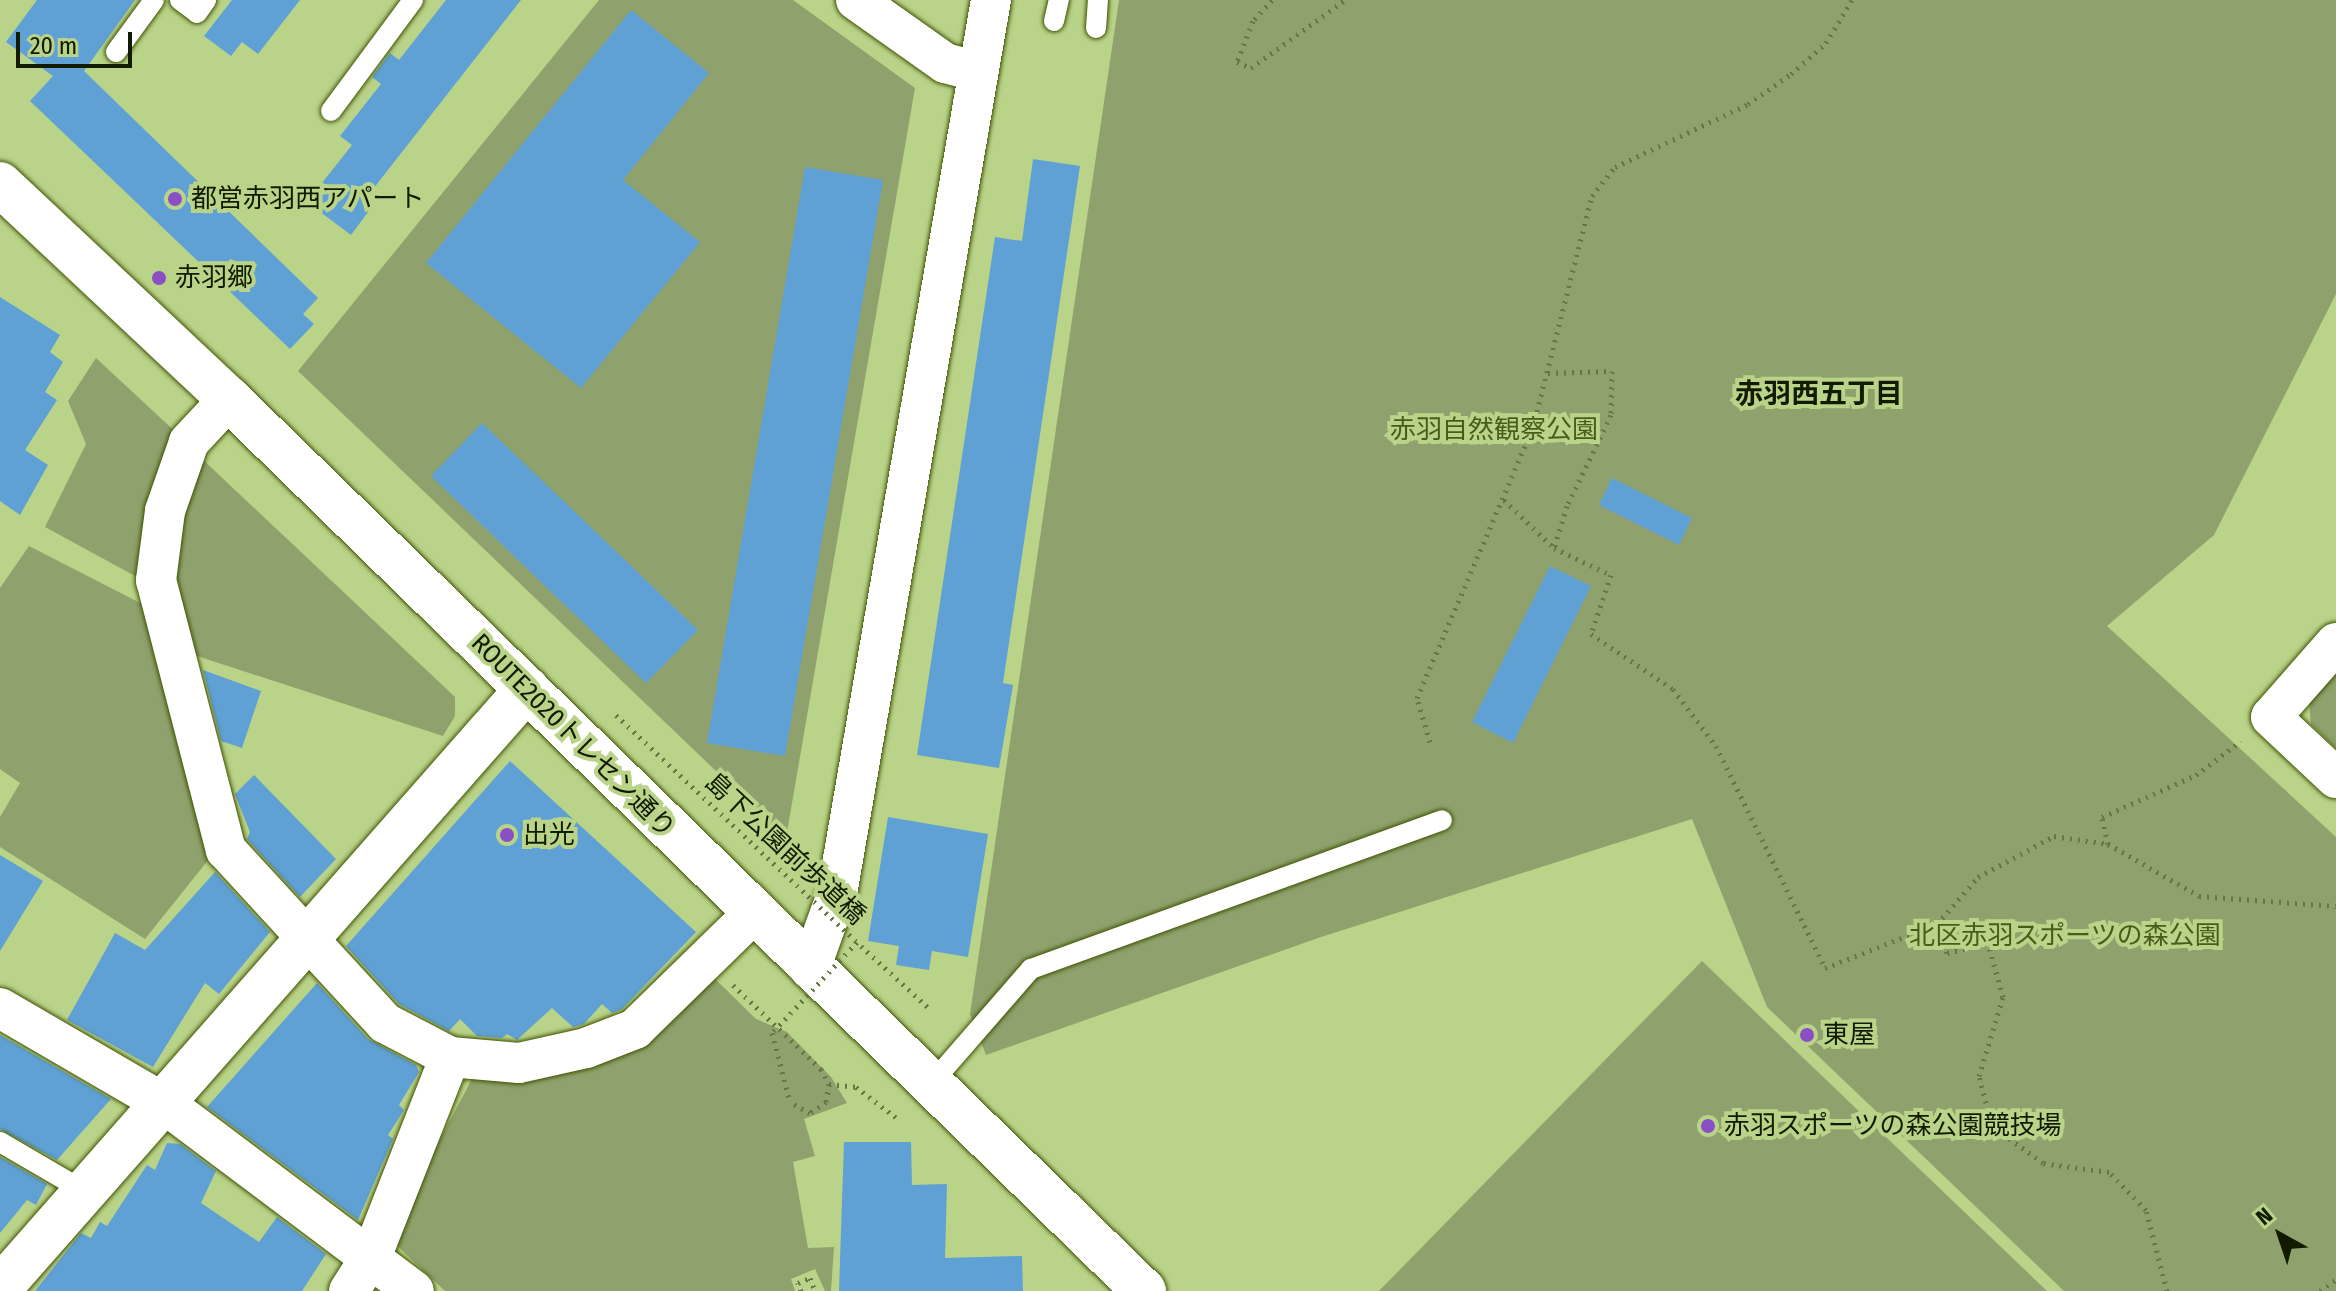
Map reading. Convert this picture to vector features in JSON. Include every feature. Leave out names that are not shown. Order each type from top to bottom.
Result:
[{"type":"main road","name":"ROUTE2020トレセン通り","points":[[0,184],[229,399],[753,914],[1144,1291]]},
{"type":"main road","points":[[0,1288],[309,942],[527,689]]},
{"type":"street","points":[[856,0],[945,63],[978,72]]},
{"type":"street","points":[[810,969],[837,894],[991,0]]},
{"type":"street","points":[[229,399],[189,442],[165,511],[156,580],[226,850],[385,1023],[450,1057],[519,1063],[586,1048],[635,1029],[753,914]]},
{"type":"street","points":[[2336,643],[2271,717],[2336,778]]},
{"type":"street","points":[[0,1008],[165,1104],[372,1255],[414,1291]]},
{"type":"street","points":[[349,1291],[372,1255],[450,1057]]},
{"type":"lane","points":[[116,52],[154,0]]},
{"type":"lane","points":[[180,0],[197,13],[206,0]]},
{"type":"lane","points":[[331,111],[413,0]]},
{"type":"lane","points":[[1054,21],[1059,0]]},
{"type":"lane","points":[[1096,28],[1098,0]]},
{"type":"lane","points":[[930,1085],[1031,969],[1442,820]]},
{"type":"lane","points":[[0,1142],[86,1192]]},
{"type":"path","points":[[1272,0],[1253,21],[1237,62],[1251,68],[1345,0]]},
{"type":"path","points":[[1430,742],[1417,698],[1504,500],[1548,373],[1592,196],[1615,167],[1748,104],[1791,74],[1826,43],[1852,0]]},
{"type":"path","points":[[1548,373],[1612,371],[1611,415],[1567,506],[1554,548]]},
{"type":"path","points":[[1504,500],[1554,548],[1611,575],[1591,634],[1673,689],[1716,746],[1825,968],[1937,924],[1978,877],[2054,836],[2108,844],[2199,896],[2336,906]]},
{"type":"path","name":"島下公園前歩道橋","points":[[616,715],[857,942],[772,1033],[790,1102],[810,1113],[826,1102],[829,1084]]},
{"type":"path","points":[[2108,844],[2102,817],[2196,775],[2271,717]]},
{"type":"path","points":[[1937,924],[1947,953],[1988,943],[2003,997],[1979,1076],[1992,1126],[2043,1163],[2109,1172],[2146,1210],[2167,1291]]},
{"type":"path","points":[[857,942],[931,1010]]},
{"type":"path","points":[[733,985],[821,1069],[829,1084],[856,1087],[874,1104],[898,1119]]},
{"type":"path","points":[[801,1291],[798,1283],[810,1278],[815,1291]]},
{"type":"path","points":[[2320,1291],[2336,1280]]},
{"type":"green space","points":[[599,0],[793,0],[915,88],[786,838],[298,371]]},
{"type":"green space","name":"赤羽自然観察公園","points":[[1119,0],[2336,0],[2336,294],[2214,535],[2107,626],[2336,837],[2336,1291],[2064,1291],[1767,1007],[1692,819],[1321,937],[986,1055],[970,1014]]},
{"type":"green space","points":[[96,358],[181,437],[146,582],[45,527],[86,444],[68,401]]},
{"type":"green space","points":[[199,456],[455,697],[455,716],[443,736],[191,654],[169,583],[173,531]]},
{"type":"green space","points":[[29,546],[148,607],[213,854],[145,939],[0,847],[0,817],[20,783],[0,769],[0,588]]},
{"type":"green space","points":[[2336,672],[2336,748],[2311,724],[2309,702]]},
{"type":"green space","name":"赤羽スポーツの森公園競技場","points":[[1702,961],[2047,1291],[1379,1291]]},
{"type":"green space","points":[[708,972],[756,1019],[787,1032],[831,1077],[847,1103],[804,1119],[815,1156],[793,1162],[808,1248],[834,1247],[831,1291],[825,1291],[815,1269],[791,1279],[795,1291],[445,1291],[388,1237],[472,1079],[527,1079]]},
{"type":"building","name":"都営赤羽西アパート","points":[[37,0],[135,0],[84,71],[318,298],[303,314],[314,324],[290,349],[30,101],[53,76],[6,42]]},
{"type":"building","points":[[232,0],[300,0],[258,54],[242,42],[231,56],[204,36]]},
{"type":"building","points":[[446,0],[521,0],[366,198],[374,204],[351,235],[307,202],[352,145],[340,136],[381,84],[372,77],[390,53],[399,60]]},
{"type":"building","points":[[631,10],[709,73],[623,180],[700,242],[581,388],[426,263]]},
{"type":"building","points":[[1033,159],[1080,166],[1003,683],[1013,685],[999,768],[917,755],[995,237],[1022,241]]},
{"type":"building","points":[[805,167],[883,180],[785,756],[707,743]]},
{"type":"building","points":[[0,297],[60,335],[50,352],[63,362],[45,392],[57,400],[25,450],[48,465],[20,515],[0,501]]},
{"type":"building","points":[[482,423],[698,630],[646,683],[431,476]]},
{"type":"building","points":[[1612,478],[1692,518],[1679,545],[1599,505]]},
{"type":"building","points":[[1550,566],[1591,586],[1513,743],[1472,722]]},
{"type":"building","points":[[203,670],[261,691],[242,748],[221,741]]},
{"type":"building","points":[[510,761],[696,932],[622,1009],[612,1013],[602,1004],[584,1024],[573,1027],[552,1008],[517,1040],[507,1034],[502,1038],[477,1036],[460,1019],[449,1031],[399,1004],[346,946]]},
{"type":"building","points":[[254,775],[336,859],[300,897],[247,839],[250,832],[235,794]]},
{"type":"building","points":[[888,817],[988,834],[968,957],[932,951],[929,970],[896,965],[899,946],[868,941]]},
{"type":"building","points":[[0,855],[43,881],[0,951]]},
{"type":"building","points":[[215,872],[270,932],[219,994],[205,983],[153,1067],[67,1020],[115,933],[145,950]]},
{"type":"building","points":[[317,983],[368,1039],[416,1065],[419,1072],[399,1105],[404,1110],[388,1135],[393,1139],[358,1220],[207,1107]]},
{"type":"building","points":[[0,1035],[111,1099],[57,1160],[0,1129]]},
{"type":"building","points":[[844,1142],[911,1142],[912,1185],[947,1184],[945,1258],[1022,1256],[1023,1291],[839,1291]]},
{"type":"building","points":[[167,1143],[180,1144],[216,1171],[201,1203],[259,1242],[277,1217],[326,1254],[302,1291],[35,1291],[81,1233],[91,1238],[100,1222],[107,1226],[147,1165],[155,1170]]},
{"type":"building","points":[[0,1157],[47,1184],[36,1205],[27,1200],[0,1233]]},
{"type":"place","name":"都営赤羽西アパート","points":[[175,199]]},
{"type":"place","name":"赤羽郷","points":[[159,278]]},
{"type":"place","name":"出光","points":[[507,835]]},
{"type":"place","name":"東屋","points":[[1807,1035]]},
{"type":"place","name":"赤羽スポーツの森公園競技場","points":[[1708,1126]]},
{"type":"district","name":"赤羽西五丁目","points":[[1819,394]]},
{"type":"park label","name":"北区赤羽スポーツの森公園","points":[[2065,936]]}]
